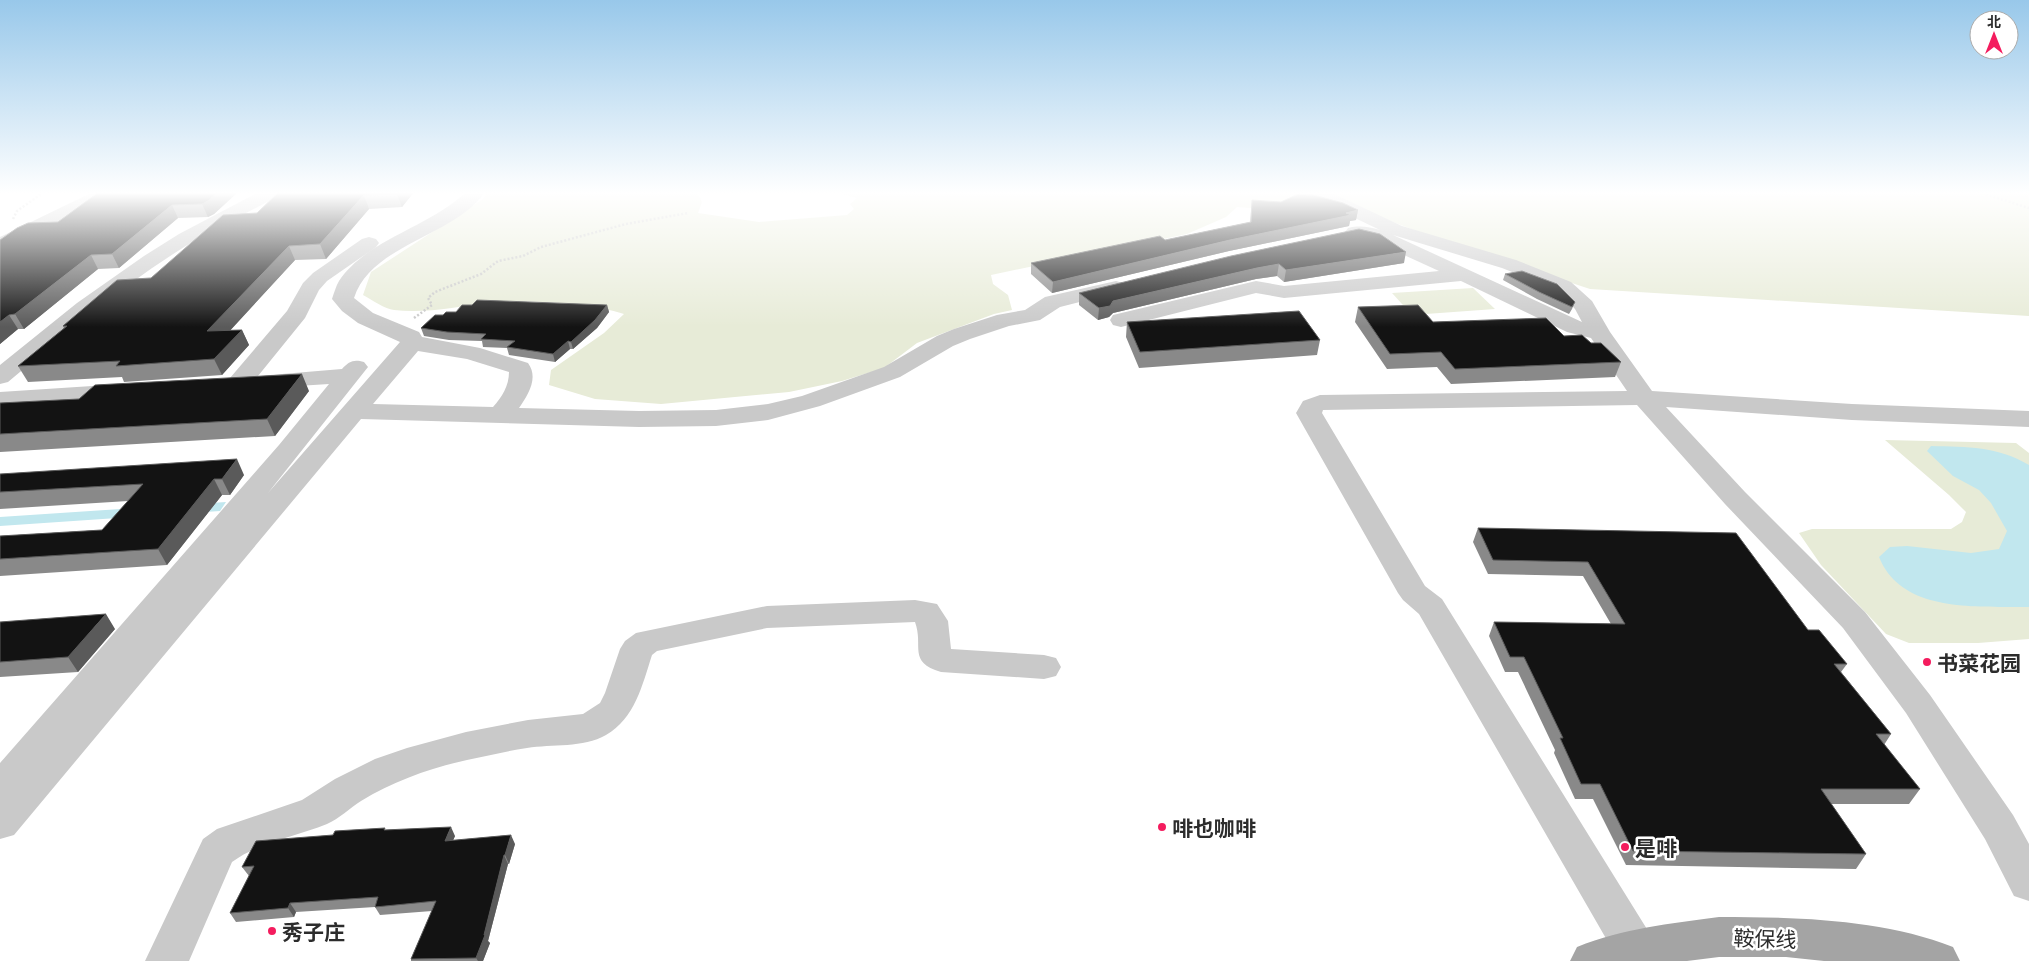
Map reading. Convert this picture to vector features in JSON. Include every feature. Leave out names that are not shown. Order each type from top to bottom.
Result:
[{"type":"main road","name":"鞍保线","points":[[1592,961],[1635,948],[1719,937],[1786,937],[1885,948],[1938,961]]},
{"type":"street","points":[[0,245],[16,237]]},
{"type":"street","points":[[0,377],[93,300],[175,244],[189,237]]},
{"type":"street","points":[[0,788],[288,451],[352,371],[229,384],[297,313],[310,287],[320,277],[358,249],[381,237]]},
{"type":"street","points":[[409,237],[358,271],[343,290],[343,299],[350,309],[367,320],[404,337],[520,368],[522,377],[515,397],[501,414]]},
{"type":"street","points":[[1380,237],[1575,327],[1599,333]]},
{"type":"street","points":[[1418,237],[1509,264],[1564,286],[1584,306],[1599,333],[1644,398],[1735,498],[1854,620],[1918,704],[1999,827],[2029,883]]},
{"type":"street","points":[[1121,320],[1256,286],[1284,292],[1465,275]]},
{"type":"street","points":[[355,411],[639,419],[716,418],[768,412],[811,401],[892,372],[945,341],[962,334],[1005,320],[1032,315],[1053,302],[1138,281]]},
{"type":"street","points":[[0,823],[355,411],[404,337]]},
{"type":"street","points":[[1376,402],[1392,390],[1607,381]]},
{"type":"street","points":[[0,399],[149,389]]},
{"type":"street","points":[[1635,948],[1431,606],[1414,594],[1309,413],[1312,406],[1320,402],[1644,398],[1852,412],[2029,419]]},
{"type":"street","points":[[167,961],[217,851],[230,841],[315,812],[348,790],[388,770],[420,758],[466,746],[519,736],[567,731],[592,726],[612,712],[622,694],[638,650],[648,641],[682,636],[767,617],[915,611],[926,612],[932,621],[934,656],[941,660],[1044,667]]},
{"type":"path","points":[[404,337],[432,305],[428,298],[435,292],[481,274],[498,261],[523,256],[541,247],[576,237]]},
{"type":"green space","points":[[425,237],[1173,237],[991,275],[993,284],[1008,295],[1012,310],[994,314],[917,343],[884,368],[842,381],[789,392],[661,404],[595,399],[549,385],[551,370],[604,333],[624,314],[594,307],[521,301],[430,310],[394,310],[378,304],[363,295],[371,272]]},
{"type":"green space","points":[[1432,237],[2029,237],[2029,316],[1590,289]]},
{"type":"green space","points":[[1473,288],[1495,309],[1412,315],[1392,293]]},
{"type":"green space","points":[[1885,440],[2016,443],[2029,453],[2029,639],[1978,643],[1909,643],[1886,634],[1821,565],[1799,533],[1812,529],[1951,529],[1962,522],[1966,512]]},
{"type":"water","points":[[1931,446],[1970,447],[1994,451],[2029,465],[2029,607],[1965,606],[1923,598],[1905,589],[1890,575],[1879,557],[1890,547],[1907,546],[1971,553],[1999,549],[2007,531],[1991,503],[1979,490],[1953,476],[1927,451]]},
{"type":"water","points":[[226,502],[220,511],[0,526],[0,517]]},
{"type":"building","points":[[4,237],[133,237],[112,254],[91,255],[15,314],[9,315],[0,322],[0,240]]},
{"type":"building","points":[[198,237],[326,237],[320,244],[289,246],[207,331],[242,330],[214,359],[116,366],[120,361],[18,366],[67,326],[63,326],[117,280],[151,278]]},
{"type":"building","points":[[1156,237],[1161,237],[1165,240],[1180,237],[1245,237],[1053,282],[1031,263]]},
{"type":"building","points":[[1322,237],[1384,237],[1406,252],[1286,270],[1279,264],[1257,268],[1113,301],[1110,306],[1099,308],[1079,293],[1231,256]]},
{"type":"building","points":[[1522,271],[1557,284],[1575,302],[1572,307],[1505,274]]},
{"type":"building","points":[[477,300],[607,305],[595,320],[571,342],[568,341],[553,354],[507,347],[515,341],[481,339],[486,334],[447,332],[421,328],[435,315],[456,312],[462,305],[472,305]]},
{"type":"building","points":[[1418,305],[1433,322],[1546,318],[1564,336],[1582,335],[1591,343],[1601,343],[1621,362],[1455,369],[1441,352],[1390,354],[1358,307]]},
{"type":"building","points":[[1299,311],[1320,340],[1140,352],[1127,322]]},
{"type":"building","points":[[302,374],[267,419],[0,434],[0,403],[79,399],[95,385]]},
{"type":"building","points":[[237,459],[222,479],[214,479],[158,549],[0,559],[0,536],[102,530],[143,484],[0,492],[0,474]]},
{"type":"building","points":[[1478,528],[1736,533],[1808,630],[1819,630],[1847,664],[1834,664],[1891,734],[1876,734],[1920,789],[1821,789],[1866,854],[1633,851],[1600,784],[1581,784],[1560,738],[1563,738],[1524,657],[1510,657],[1494,622],[1625,624],[1588,562],[1493,560]]},
{"type":"building","points":[[106,614],[68,657],[0,662],[0,622]]},
{"type":"building","points":[[451,827],[445,841],[511,835],[504,855],[485,935],[476,958],[411,959],[436,901],[375,907],[378,897],[290,903],[288,908],[230,913],[254,866],[242,867],[256,841],[333,835],[335,831]]},
{"type":"place","name":"书菜花园","points":[[1927,662]]},
{"type":"place","name":"啡也咖啡","points":[[1162,827]]},
{"type":"place","name":"是啡","points":[[1625,847]]},
{"type":"place","name":"秀子庄","points":[[272,931]]}]
